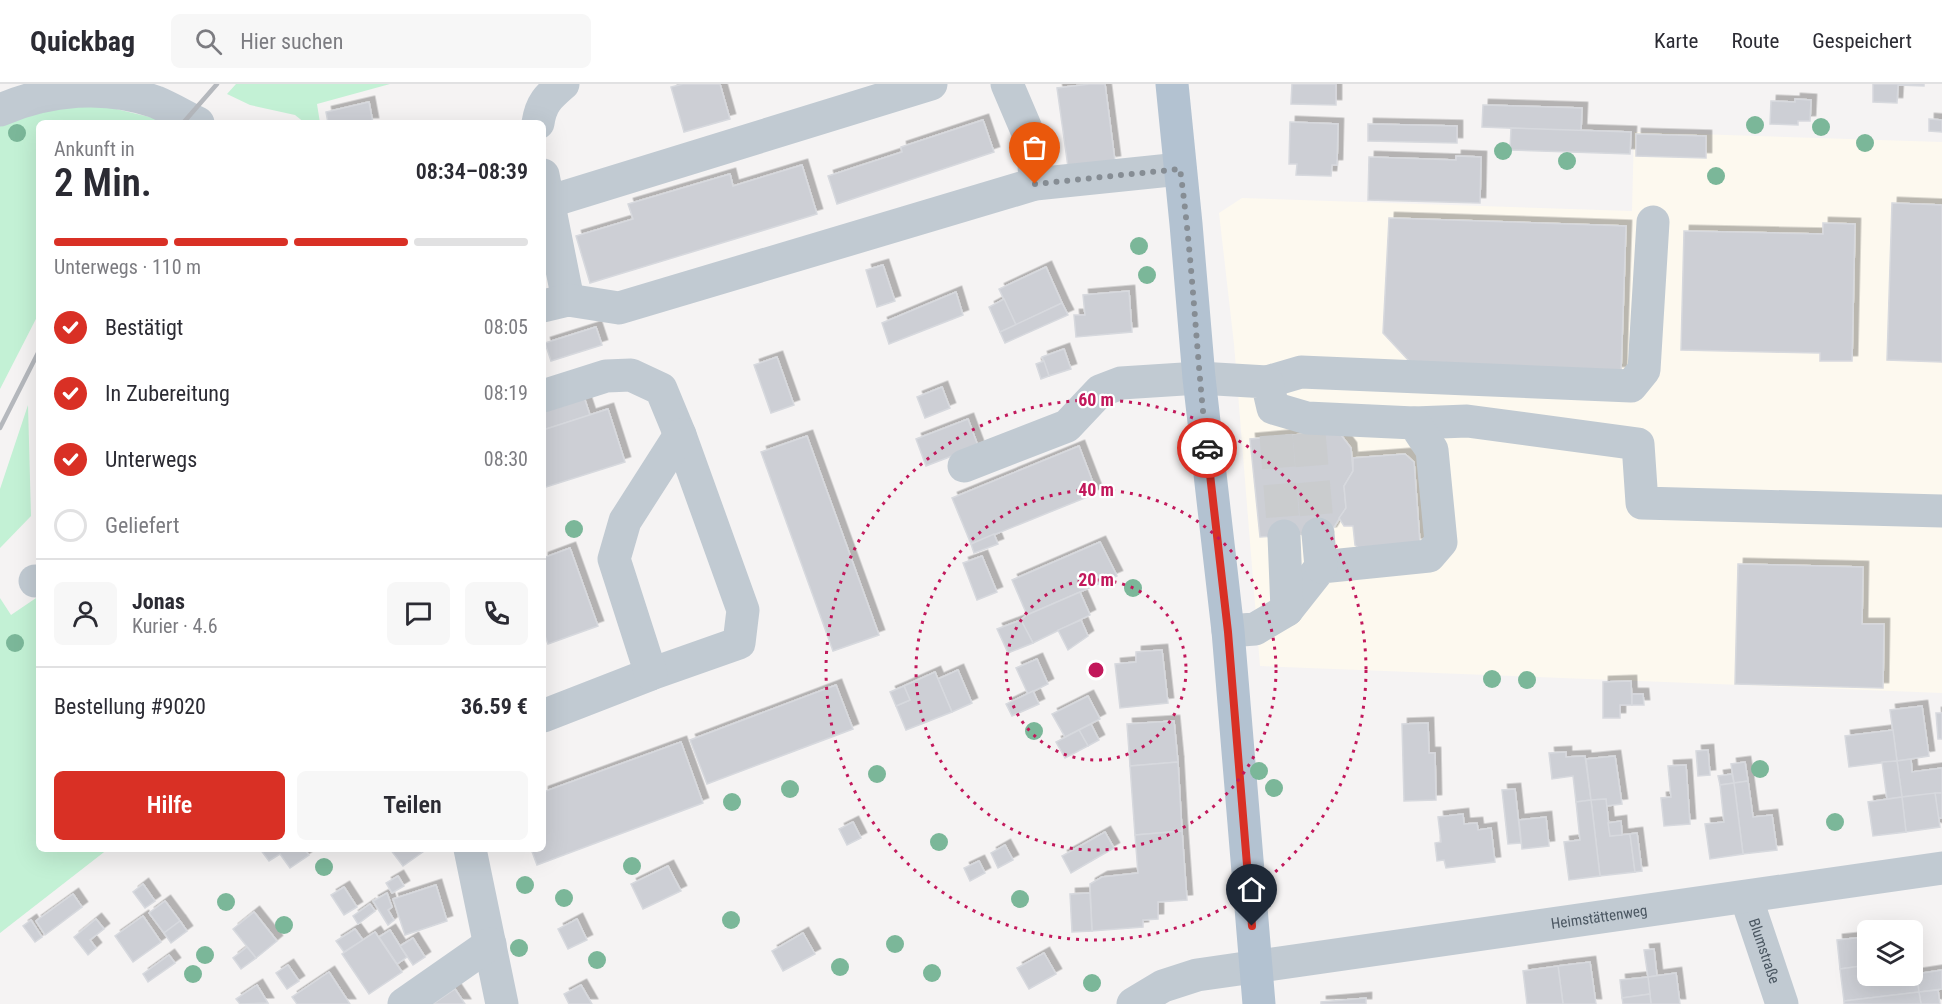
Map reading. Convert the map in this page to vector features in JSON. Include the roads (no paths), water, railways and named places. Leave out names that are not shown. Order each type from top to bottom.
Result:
[{"type":"main road","points":[[1172,84],[1198,378],[1228,632],[1259,1004]]},
{"type":"street","points":[[538,120],[540,109],[549,95],[563,84]]},
{"type":"street","points":[[931,84],[546,189],[555,303],[619,308],[1035,184],[1180,169]]},
{"type":"street","points":[[1007,84],[1034,145],[1035,184]]},
{"type":"street","points":[[0,110],[42,94],[81,90],[112,91],[154,102],[193,120]]},
{"type":"street","points":[[1272,409],[1300,372],[1631,386],[1644,370],[1653,222]]},
{"type":"street","points":[[546,395],[606,376],[631,375],[661,389],[680,435],[743,610],[739,644],[651,674],[546,715]]},
{"type":"street","points":[[964,466],[1067,426],[1100,391],[1122,383],[1198,378],[1308,426],[1467,421],[1638,444],[1642,503],[1942,512]]},
{"type":"street","points":[[1321,567],[1429,556],[1441,542],[1432,450],[1414,423]]},
{"type":"street","points":[[651,674],[614,559],[625,521],[680,435]]},
{"type":"street","points":[[1228,632],[1255,629],[1287,610],[1321,567],[1318,534]]},
{"type":"street","points":[[1284,536],[1287,610]]},
{"type":"street","points":[[471,852],[502,1004]]},
{"type":"street","name":"Heimstättenweg","points":[[1133,1004],[1163,986],[1197,975],[1942,868]]},
{"type":"street","name":"Blumstraße","points":[[1746,897],[1782,1004]]},
{"type":"street","points":[[404,1004],[490,944]]},
{"type":"tunnel","points":[[1309,433],[1318,534]]},
{"type":"tunnel","points":[[1276,435],[1284,536]]},
{"type":"railway","points":[[186,120],[217,84]]},
{"type":"railway","points":[[0,428],[36,357]]}]
